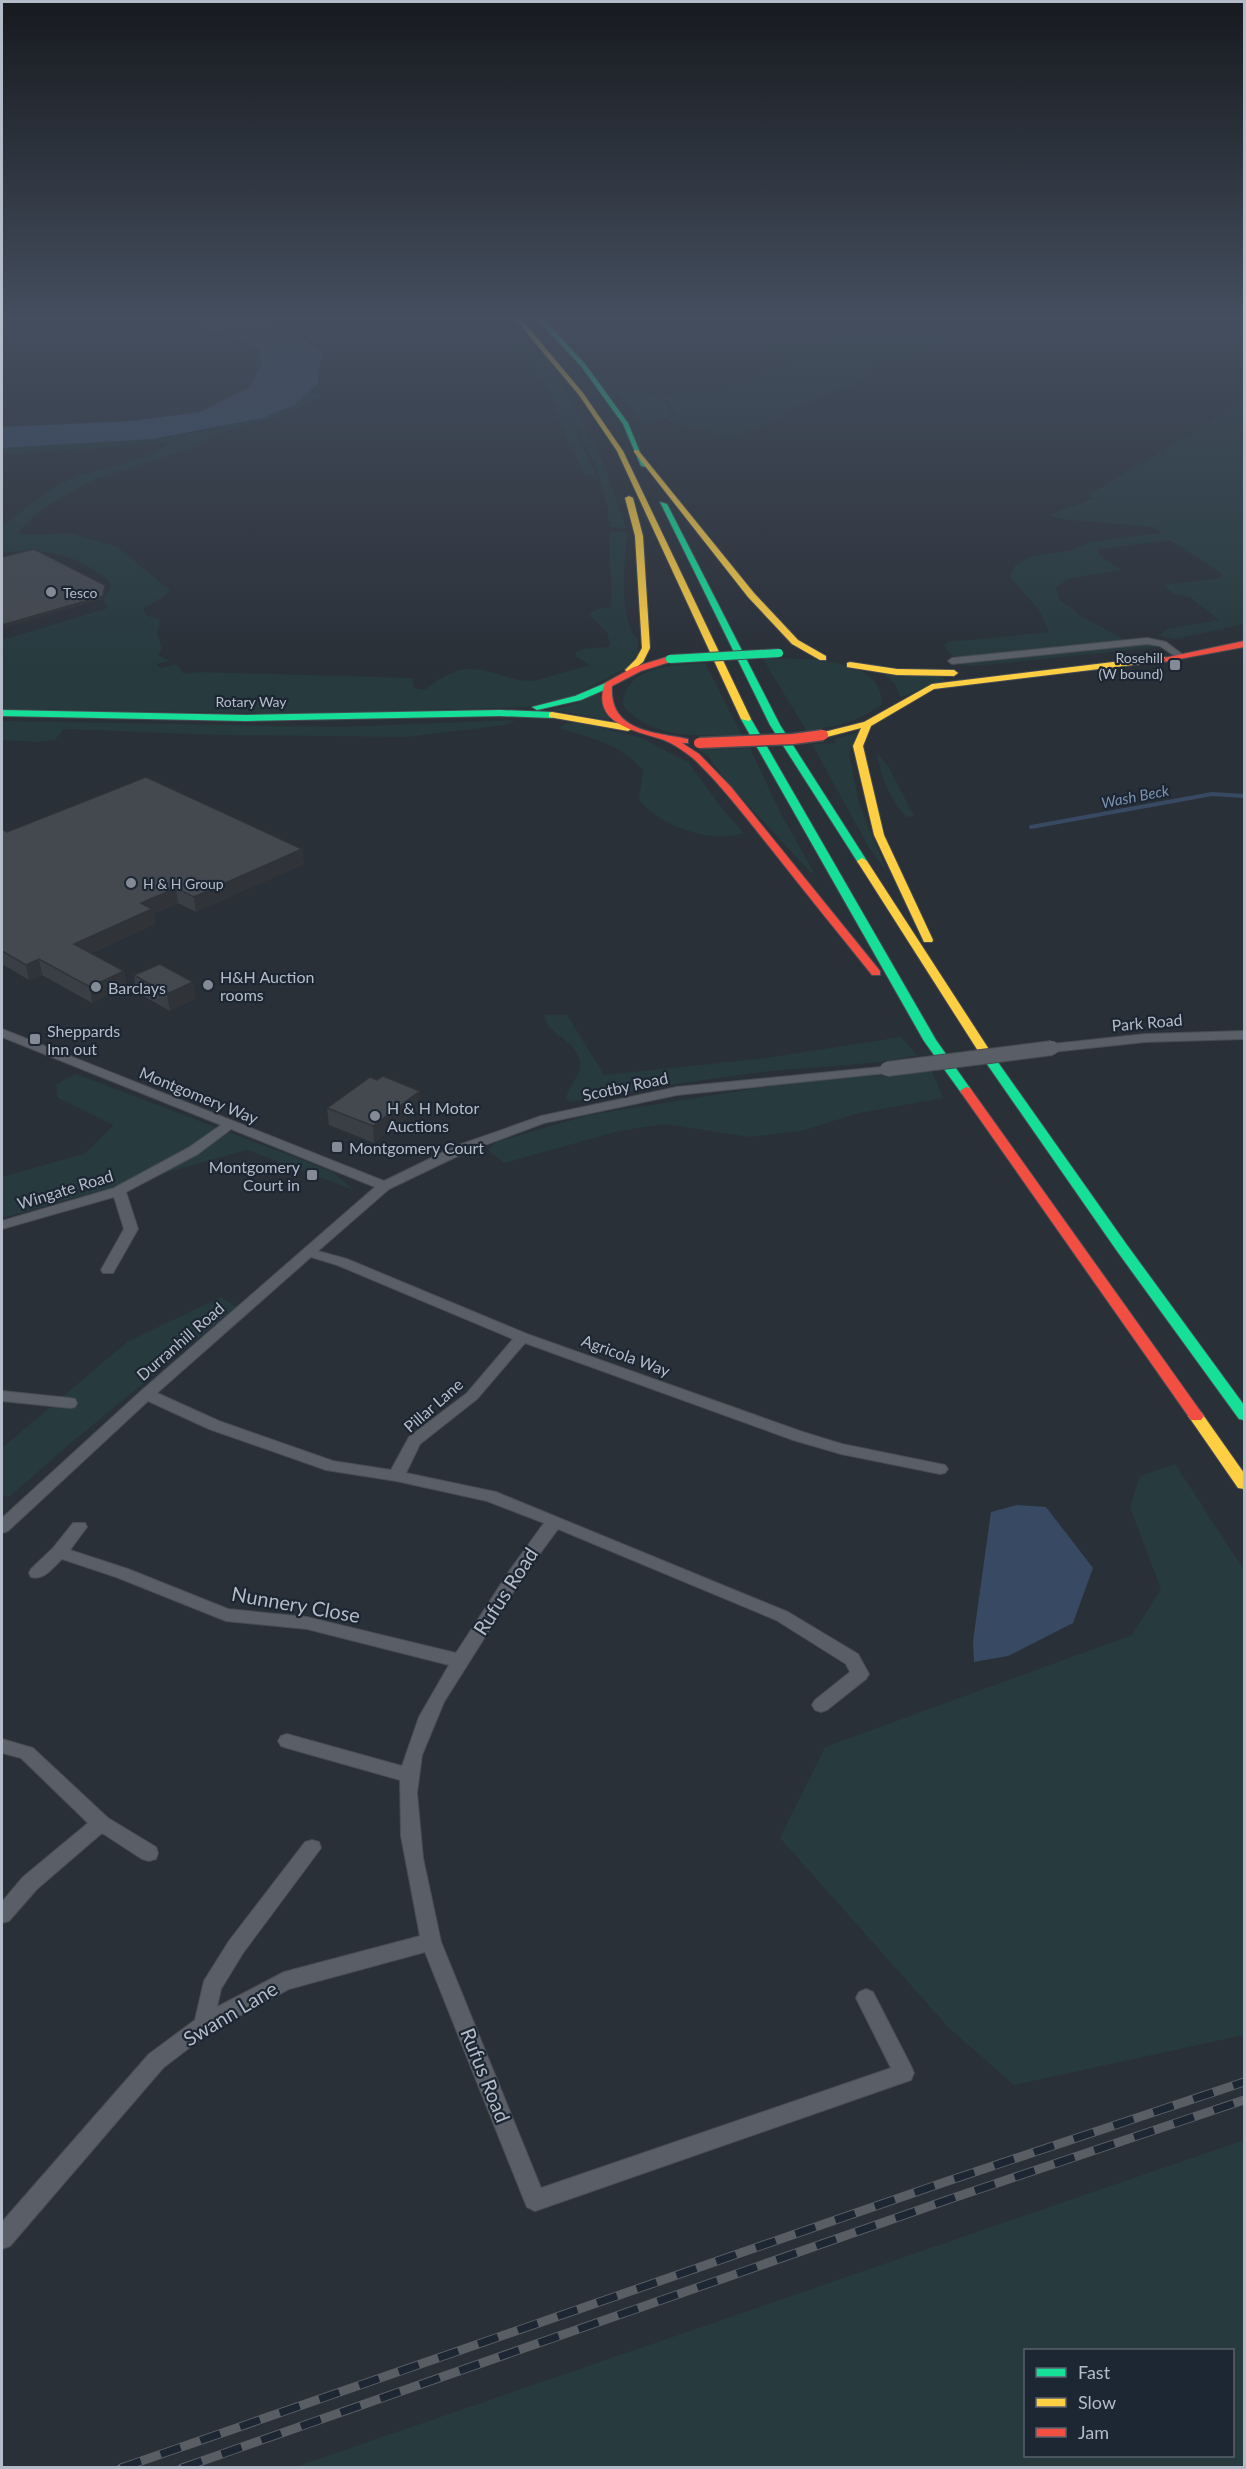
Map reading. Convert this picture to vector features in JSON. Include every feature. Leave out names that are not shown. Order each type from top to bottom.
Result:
[{"type":"main road","points":[[608,434],[620,451],[750,728],[930,1041]]},
{"type":"main road","points":[[630,434],[775,725],[975,1039],[1122,1248],[1245,1415]]},
{"type":"main road","points":[[636,450],[751,595],[795,642],[823,658]]},
{"type":"main road","points":[[620,451],[639,536],[645,637],[642,656],[629,670]]},
{"type":"main road","points":[[629,670],[670,659],[779,653],[823,658],[850,665],[897,672],[960,673],[1176,653],[1245,634]]},
{"type":"main road","points":[[669,739],[699,743],[783,740],[823,735],[867,724],[918,693],[946,684],[1245,644]]},
{"type":"main road","points":[[850,665],[871,678],[882,690],[888,710]]},
{"type":"main road","name":"Rotary Way","points":[[500,713],[578,698],[608,685],[629,670]]},
{"type":"main road","points":[[608,685],[605,701],[612,715],[628,728]]},
{"type":"main road","name":"Rotary Way","points":[[2,713],[246,718],[500,713],[555,715],[628,728],[669,739]]},
{"type":"main road","points":[[867,724],[858,746],[879,835],[975,1039]]},
{"type":"main road","points":[[669,739],[696,756],[728,789],[930,1041],[1245,1484]]},
{"type":"street","points":[[952,662],[1147,641],[1160,642],[1176,653]]},
{"type":"street","name":"Montgomery Way","points":[[2,1033],[384,1186]]},
{"type":"street","name":"Park Road","points":[[887,1069],[1145,1038],[1245,1035]]},
{"type":"street","name":"Scotby Road","points":[[384,1186],[461,1149],[541,1120],[677,1091],[887,1069]]},
{"type":"street","name":"Wingate Road","points":[[2,1225],[119,1191],[193,1151],[230,1125]]},
{"type":"street","name":"Durranhill Road","points":[[2,1527],[146,1394],[384,1186]]},
{"type":"street","points":[[108,1270],[131,1229],[119,1191]]},
{"type":"street","name":"Agricola Way","points":[[308,1252],[342,1262],[522,1337],[798,1436],[841,1449],[940,1469]]},
{"type":"street","name":"Pillar Lane","points":[[396,1476],[414,1441],[472,1396],[522,1337]]},
{"type":"street","points":[[146,1394],[214,1425],[331,1466],[396,1476],[490,1496],[782,1616],[852,1659],[860,1674],[821,1705]]},
{"type":"street","points":[[2,1396],[70,1403]]},
{"type":"street","name":"Rufus Road","points":[[555,1521],[531,1550],[461,1661],[425,1724],[409,1775],[408,1812],[423,1910],[431,1942],[535,2200],[904,2073],[866,1998]]},
{"type":"street","points":[[37,1573],[59,1552],[79,1527]]},
{"type":"street","name":"Nunnery Close","points":[[59,1552],[122,1572],[226,1614],[307,1623],[461,1661]]},
{"type":"street","points":[[287,1741],[409,1775]]},
{"type":"street","points":[[2,1746],[27,1754],[101,1823],[149,1853]]},
{"type":"street","points":[[2,1915],[30,1883],[101,1823]]},
{"type":"street","points":[[204,2025],[211,1986],[236,1947],[312,1848]]},
{"type":"street","name":"Swann Lane","points":[[2,2238],[156,2061],[204,2025],[284,1981],[431,1942]]},
{"type":"green space","points":[[187,434],[217,434],[197,446],[93,480],[40,510],[18,533],[34,535],[69,533],[117,547],[170,590],[143,609],[147,616],[160,619],[157,633],[162,648],[158,655],[171,661],[156,664],[160,668],[177,664],[184,674],[198,672],[412,678],[414,688],[426,690],[445,676],[468,669],[533,681],[590,665],[576,657],[576,652],[582,649],[608,647],[610,644],[607,632],[588,614],[612,605],[609,533],[627,531],[625,605],[631,631],[638,639],[638,656],[626,668],[573,696],[527,707],[293,714],[2,709],[2,640],[108,608],[103,599],[111,588],[110,582],[71,558],[47,552],[2,552],[2,526],[44,495],[71,479],[149,455],[167,443],[14,454],[2,454],[2,448],[153,439]]},
{"type":"green space","points":[[565,434],[577,434],[595,473],[585,475]]},
{"type":"green space","points":[[580,434],[589,434],[605,468],[626,528],[611,527],[598,471]]},
{"type":"green space","points":[[715,434],[742,434],[731,439]]},
{"type":"green space","points":[[1189,434],[1244,434],[1244,624],[1175,639],[1160,636],[1166,629],[1219,620],[1190,597],[1174,594],[1163,585],[1221,578],[1221,573],[1170,540],[1098,549],[1100,556],[1122,570],[1067,579],[1056,588],[1059,599],[1081,616],[1125,640],[1153,643],[1160,647],[974,666],[961,665],[944,646],[947,642],[1049,632],[1040,611],[1009,576],[1015,566],[1029,557],[1073,550],[1090,542],[1161,533],[1153,527],[1060,519],[1049,515],[1094,498],[1087,496]]},
{"type":"green space","points":[[763,659],[816,660],[854,668],[869,677],[879,689],[881,705],[845,723],[806,730]]},
{"type":"green space","points":[[705,663],[742,735],[678,734],[662,730],[647,725],[623,705],[626,692],[632,682],[642,675],[667,667]]},
{"type":"green space","points":[[884,674],[940,676],[947,681],[900,697],[895,684]]},
{"type":"green space","points":[[600,694],[610,720],[554,710],[577,703]]},
{"type":"green space","points":[[515,720],[506,725],[406,737],[219,735],[64,729],[55,740],[38,742],[2,740],[2,721],[339,727]]},
{"type":"green space","points":[[577,722],[642,738],[689,763],[724,811],[744,833],[731,836],[702,834],[673,825],[660,818],[639,800],[643,771],[635,762],[605,743],[559,728],[567,723]]},
{"type":"green space","points":[[857,733],[849,752],[859,803],[888,874],[868,846],[812,744],[835,743],[834,739]]},
{"type":"green space","points":[[750,748],[780,812],[815,874],[809,871],[726,781],[708,756],[698,750]]},
{"type":"green space","points":[[877,753],[888,766],[914,816],[906,817],[890,795],[883,779]]},
{"type":"green space","points":[[544,1015],[567,1015],[604,1075],[758,1059],[901,1037],[917,1055],[863,1064],[771,1071],[570,1102],[566,1098],[580,1067],[579,1058],[571,1045],[547,1023]]},
{"type":"green space","points":[[932,1071],[943,1098],[859,1113],[801,1131],[749,1137],[665,1124],[619,1131],[504,1163],[488,1150],[496,1142],[589,1115],[795,1082]]},
{"type":"green space","points":[[76,1074],[331,1171],[354,1190],[247,1150],[2,1218],[2,1177],[84,1154],[114,1125],[58,1098],[56,1084]]},
{"type":"green space","points":[[221,1297],[236,1307],[9,1497],[2,1496],[2,1448],[127,1342]]},
{"type":"green space","points":[[1175,1464],[1244,1570],[1244,2035],[1014,2085],[948,2027],[780,1838],[825,1747],[1132,1635],[1161,1589],[1130,1507],[1140,1476]]},
{"type":"green space","points":[[1244,2140],[1244,2467],[295,2467]]},
{"type":"water","points":[[2,434],[178,434],[153,439],[2,448]]},
{"type":"water","points":[[1017,1505],[1046,1507],[1093,1568],[1073,1623],[1008,1656],[974,1662],[973,1641],[991,1512]]},
{"type":"building","name":"Tesco","points":[[34,549],[105,585],[103,596],[2,625],[2,557]]},
{"type":"building","name":"H & H Group","points":[[146,777],[302,849],[194,897],[176,888],[141,903],[152,909],[74,944],[124,971],[90,987],[39,959],[26,965],[2,951],[2,829],[7,832]]},
{"type":"building","points":[[160,964],[193,982],[167,994],[134,975]]},
{"type":"building","points":[[383,1076],[420,1091],[373,1126],[327,1108],[370,1077],[377,1080]]},
{"type":"waterway","name":"Wash Beck","points":[[1031,827],[1212,794],[1244,796]]},
{"type":"railway","points":[[121,2468],[945,2182],[1244,2082]]},
{"type":"railway","points":[[182,2468],[953,2198],[1244,2100]]},
{"type":"traffic: fast","points":[[630,434],[644,466]]},
{"type":"traffic: fast","points":[[663,504],[775,725],[862,861]]},
{"type":"traffic: fast","points":[[670,659],[779,653]]},
{"type":"traffic: fast","points":[[537,707],[578,698],[608,685]]},
{"type":"traffic: fast","points":[[2,713],[246,718],[500,713],[552,715]]},
{"type":"traffic: fast","points":[[746,719],[930,1041],[966,1091]]},
{"type":"traffic: fast","points":[[986,1054],[1122,1248],[1244,1415]]},
{"type":"traffic: slow","points":[[609,434],[620,451],[746,719]]},
{"type":"traffic: slow","points":[[636,451],[751,595],[795,642],[823,658]]},
{"type":"traffic: slow","points":[[629,498],[639,536],[646,648],[640,660],[629,670]]},
{"type":"traffic: slow","points":[[823,735],[867,724],[932,687],[1163,659]]},
{"type":"traffic: slow","points":[[850,665],[897,672],[954,673]]},
{"type":"traffic: slow","points":[[552,715],[628,728]]},
{"type":"traffic: slow","points":[[867,724],[858,746],[879,835],[928,940]]},
{"type":"traffic: slow","points":[[862,861],[986,1054]]},
{"type":"traffic: slow","points":[[1196,1416],[1244,1484]]},
{"type":"traffic: jam","points":[[1163,659],[1244,644]]},
{"type":"traffic: jam","points":[[670,659],[653,663],[615,680],[608,685],[607,700],[611,712],[630,728],[685,741]]},
{"type":"traffic: jam","points":[[699,743],[793,739],[823,735]]},
{"type":"traffic: jam","points":[[669,739],[696,756],[728,789],[876,973]]},
{"type":"traffic: jam","points":[[966,1091],[1196,1416]]},
{"type":"place","name":"Tesco","points":[[51,592]]},
{"type":"place","name":"Rosehill (W bound)","points":[[1175,665]]},
{"type":"place","name":"H & H Group","points":[[131,883]]},
{"type":"place","name":"H&H Auction rooms","points":[[208,985]]},
{"type":"place","name":"Barclays","points":[[96,987]]},
{"type":"place","name":"Sheppards Inn out","points":[[35,1039]]},
{"type":"place","name":"H & H Motor Auctions","points":[[375,1116]]},
{"type":"place","name":"Montgomery Court","points":[[337,1147]]},
{"type":"place","name":"Montgomery Court in","points":[[312,1175]]}]
